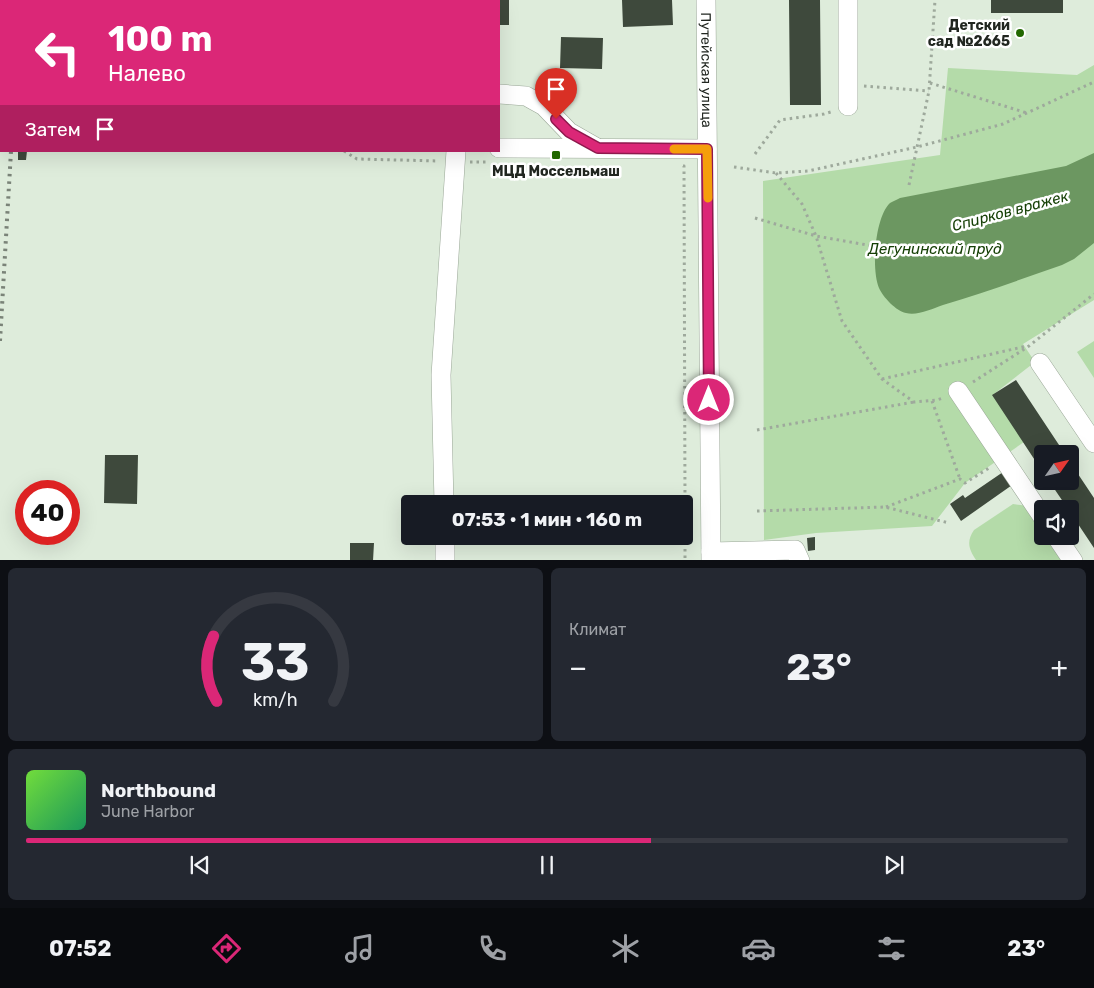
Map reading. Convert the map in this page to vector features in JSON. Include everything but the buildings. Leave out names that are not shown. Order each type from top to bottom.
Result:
[{"type":"street","name":"Путейская улица","points":[[706,0],[711,556]]},
{"type":"street","points":[[848,0],[848,106]]},
{"type":"street","points":[[500,94],[526,96],[544,106],[569,132],[598,148]]},
{"type":"street","points":[[497,155],[598,148],[707,149]]},
{"type":"street","points":[[444,495],[441,375],[456,156]]},
{"type":"street","points":[[1040,364],[1094,443]]},
{"type":"street","points":[[958,391],[1034,504]]},
{"type":"street","points":[[445,545],[445,560]]},
{"type":"street","points":[[1062,545],[1073,560]]},
{"type":"street","points":[[711,556],[772,556],[795,550],[800,560]]},
{"type":"path","points":[[909,185],[930,91],[935,0]]},
{"type":"path","points":[[734,166],[776,173],[808,171],[917,147],[1003,124],[1094,82]]},
{"type":"path","points":[[930,83],[1027,113]]},
{"type":"path","points":[[848,85],[930,91]]},
{"type":"path","points":[[755,154],[780,120],[824,114],[848,106]]},
{"type":"path","points":[[346,152],[357,159],[497,155]]},
{"type":"path","points":[[674,166],[684,166],[685,495]]},
{"type":"path","points":[[776,173],[802,204],[816,236],[842,322],[882,379],[914,402]]},
{"type":"path","points":[[755,218],[816,236],[872,246]]},
{"type":"path","points":[[757,430],[914,402],[937,400],[958,391],[1029,346],[1094,294]]},
{"type":"path","points":[[882,379],[1029,346]]},
{"type":"path","points":[[932,401],[960,479],[965,482],[1003,459]]},
{"type":"path","points":[[885,507],[960,479]]},
{"type":"path","points":[[757,511],[885,507],[949,523]]},
{"type":"path","points":[[685,545],[685,560]]},
{"type":"shaded area","points":[[1094,65],[1094,300],[1023,344],[1035,362],[994,394],[1024,442],[965,483],[932,526],[816,533],[764,540],[763,181],[940,155],[948,68],[1077,75]]},
{"type":"shaded area","points":[[1094,341],[1094,378],[1077,352]]},
{"type":"shaded area","points":[[1013,504],[1029,506],[1034,513],[1034,545],[1058,545],[1068,560],[976,560],[969,545],[974,530]]},
{"type":"water","name":"Дегунинский пруд","points":[[1094,153],[1094,243],[1074,259],[988,291],[920,313],[910,314],[898,310],[881,292],[875,269],[876,244],[881,220],[890,203],[900,198],[1066,166]]},
{"type":"railway","points":[[0,341],[11,152]]},
{"type":"slow traffic","points":[[674,149],[707,149],[708,198]]},
{"type":"place","name":"Детский сад №2665","points":[[1020,33]]},
{"type":"place","name":"МЦД Моссельмаш","points":[[556,155]]},
{"type":"route","points":[[556,119],[569,132],[598,148],[707,149],[709,400]]},
{"type":"water label","name":"Спирков вражек","points":[[1010,211]]}]
